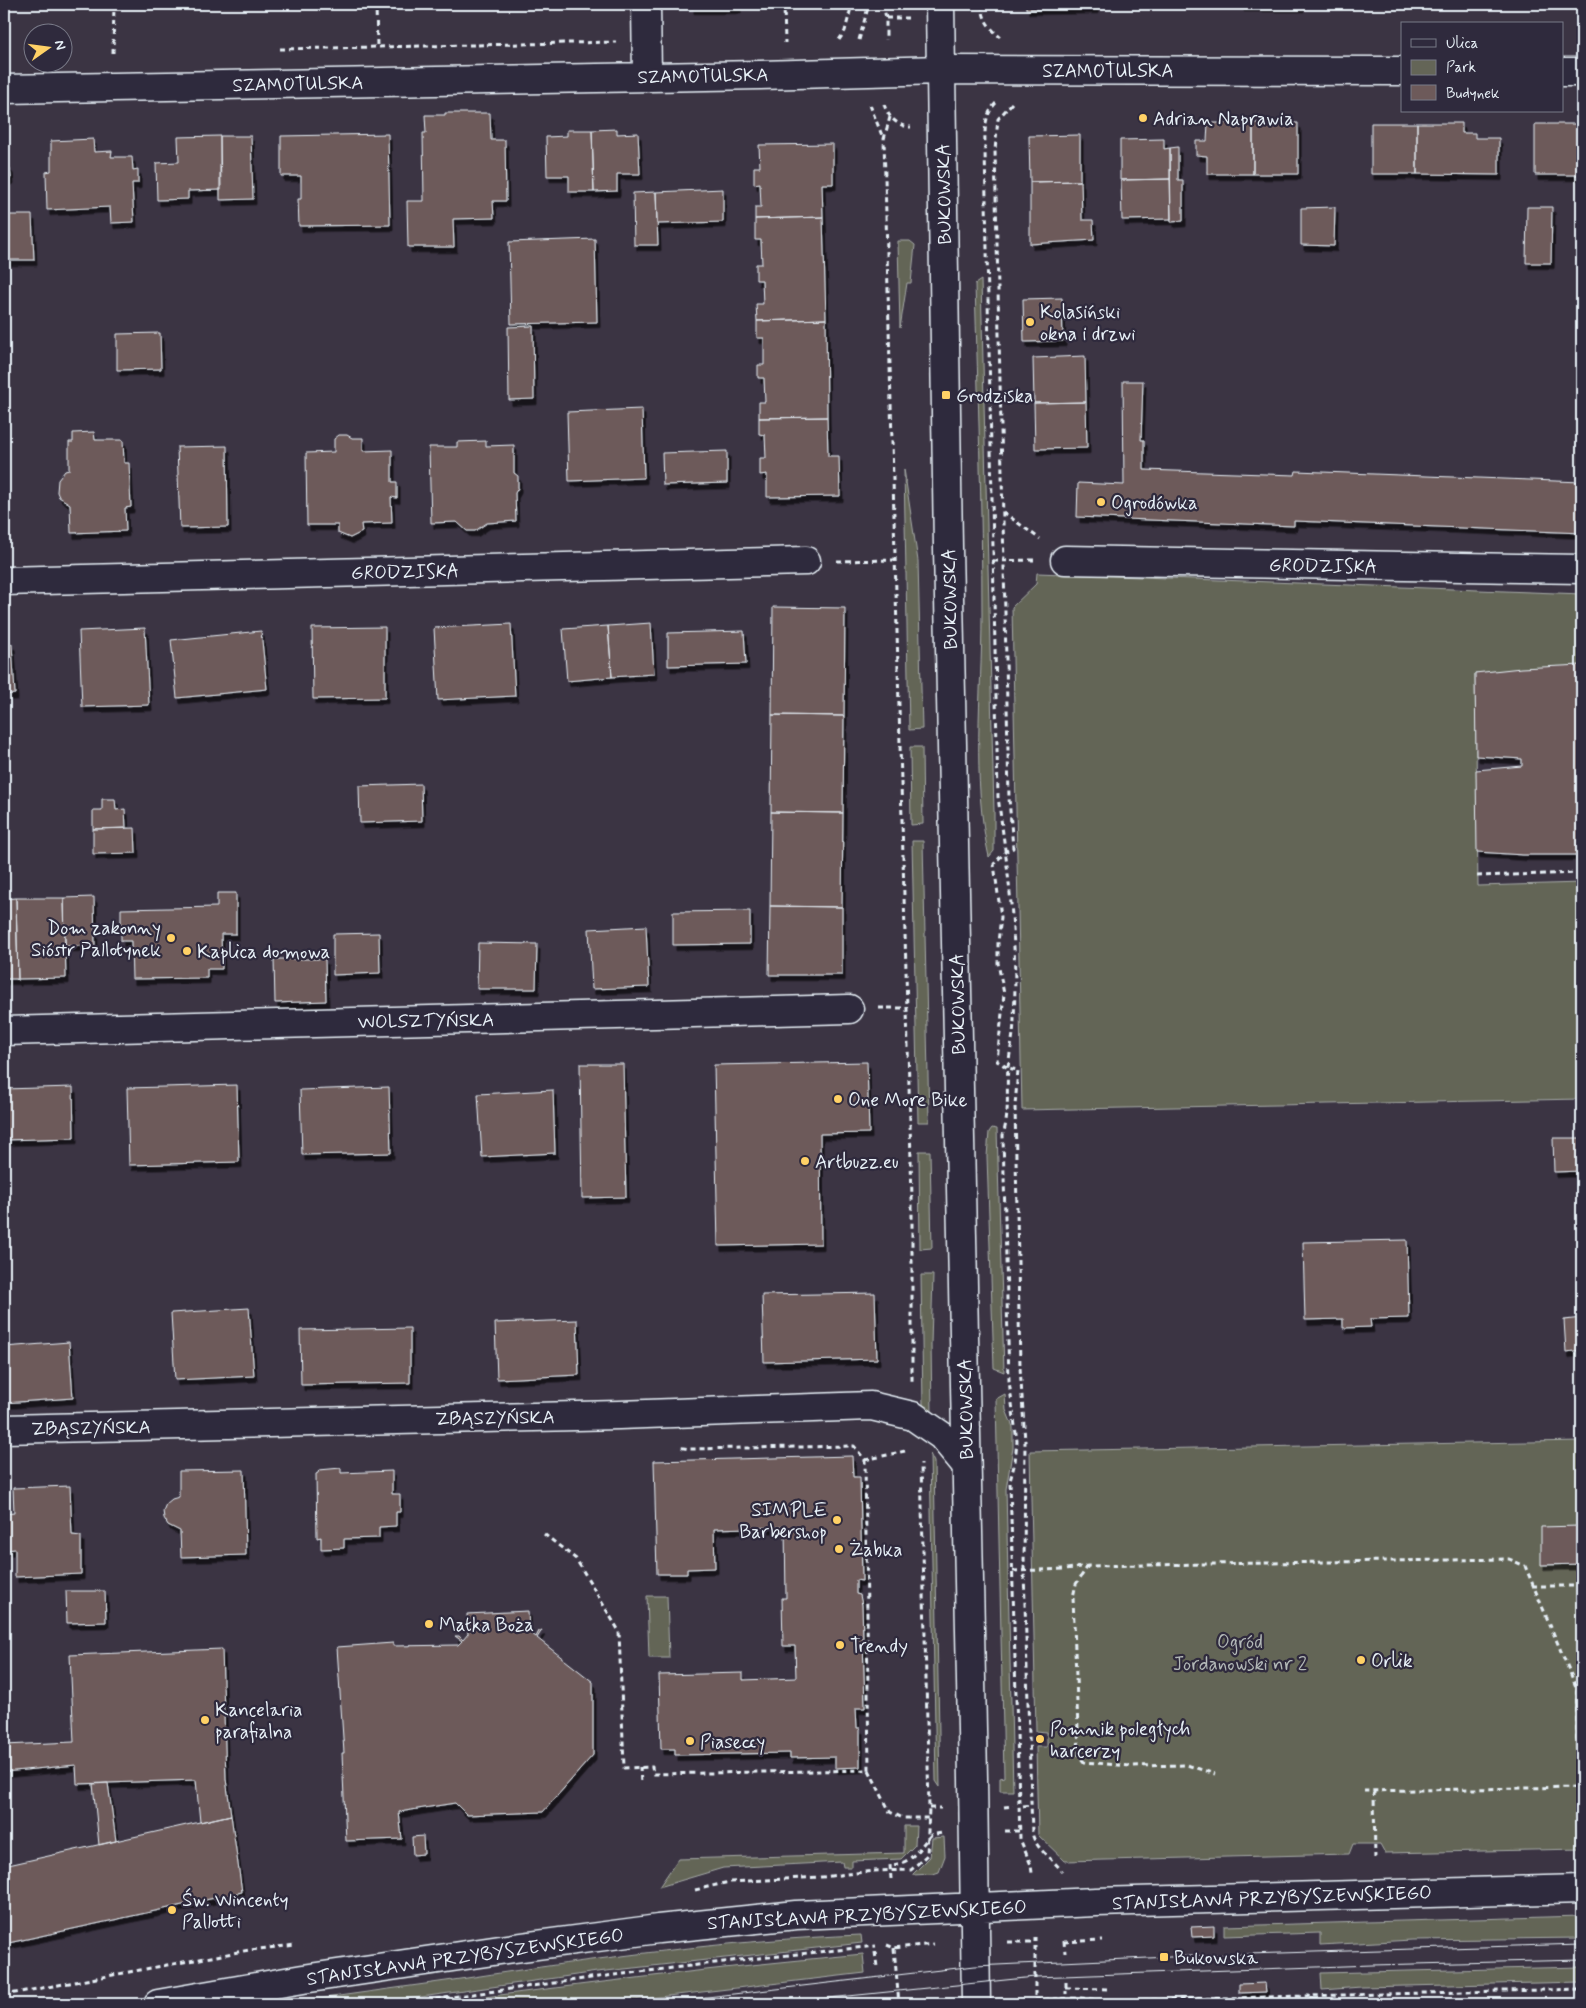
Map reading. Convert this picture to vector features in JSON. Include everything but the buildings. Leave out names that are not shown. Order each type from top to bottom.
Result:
[{"type":"street","points":[[646,4],[647,76]]},
{"type":"street","name":"BUKOWSKA","points":[[940,4],[976,2004]]},
{"type":"street","name":"SZAMOTULSKA","points":[[4,89],[1003,69],[1401,71]]},
{"type":"street","points":[[1564,72],[1582,72]]},
{"type":"street","name":"GRODZISKA","points":[[1065,560],[1582,569]]},
{"type":"street","name":"GRODZISKA","points":[[4,581],[806,561]]},
{"type":"street","name":"WOLSZTYŃSKA","points":[[4,1031],[849,1009]]},
{"type":"street","name":"ZBĄSZYŃSKA","points":[[4,1429],[619,1415],[854,1406],[885,1408],[913,1416],[942,1436],[966,1465]]},
{"type":"street","name":"STANISŁAWA PRZYBYSZEWSKIEGO","points":[[158,2004],[303,1979],[658,1928],[796,1915],[1383,1893],[1582,1889]]},
{"type":"path","points":[[105,53],[113,53],[114,4]]},
{"type":"path","points":[[376,4],[377,46]]},
{"type":"path","points":[[784,4],[785,48]]},
{"type":"path","points":[[882,4],[886,18]]},
{"type":"path","points":[[982,4],[983,16],[992,30],[1003,39],[1003,96],[991,109],[985,124],[998,797],[1006,851],[1013,943],[1014,1018],[1008,1068],[1008,1119],[1003,1135],[1008,1381],[1017,1441],[1015,1462],[1010,1481],[1020,1831],[1021,1844],[1031,1865],[1032,1876]]},
{"type":"path","points":[[279,49],[646,42]]},
{"type":"path","points":[[1017,96],[998,119],[995,150],[1009,798],[1013,848],[1006,851],[994,864],[1001,917],[998,963],[1004,994],[997,1061],[1008,1068],[1018,1070],[1015,1106],[1020,1367],[1024,1440],[1024,1571],[1033,1839],[1040,1849],[1062,1870],[1062,1879]]},
{"type":"path","points":[[873,1878],[873,1871],[911,1870],[927,1855],[929,1808],[920,1448],[913,1416],[912,1198],[884,139],[890,117]]},
{"type":"path","points":[[806,561],[895,560]]},
{"type":"path","points":[[993,561],[1065,560]]},
{"type":"path","points":[[1477,876],[1582,873]]},
{"type":"path","points":[[672,1446],[690,1449],[854,1446],[865,1460],[869,1770],[890,1812],[903,1818],[928,1818]]},
{"type":"path","points":[[865,1460],[920,1448]]},
{"type":"path","points":[[544,1534],[576,1559],[619,1632],[624,1768],[652,1767],[653,1774],[869,1770]]},
{"type":"path","points":[[1013,1571],[1066,1569],[1088,1566],[1509,1559],[1525,1566],[1577,1690],[1577,1787],[1364,1791]]},
{"type":"path","points":[[1088,1566],[1076,1584],[1073,1597],[1080,1756],[1084,1762],[1131,1766],[1187,1765],[1216,1774]]},
{"type":"path","points":[[1532,1586],[1582,1586]]},
{"type":"path","points":[[1577,1690],[1582,1690]]},
{"type":"path","points":[[640,1767],[641,1784]]},
{"type":"path","points":[[1374,1791],[1375,1862]]},
{"type":"path","points":[[1023,1806],[1031,1806]]},
{"type":"path","points":[[929,1808],[944,1808]]},
{"type":"path","points":[[1003,1831],[1020,1831]]},
{"type":"path","points":[[891,1877],[890,1865],[905,1863],[924,1845],[932,1833],[944,1834]]},
{"type":"path","points":[[1064,1934],[1065,1953]]},
{"type":"path","points":[[1064,1942],[1102,1940]]},
{"type":"path","points":[[893,1941],[899,2004]]},
{"type":"path","points":[[1019,1942],[1035,1942],[1035,2002],[1079,1998],[1109,2002],[1582,1989]]},
{"type":"path","points":[[400,2004],[740,1960],[888,1945],[894,1948],[932,1944]]},
{"type":"path","points":[[875,1952],[877,1967]]},
{"type":"path","points":[[1066,1982],[1066,1994]]},
{"type":"path","points":[[1066,1988],[1108,1989]]},
{"type":"path","points":[[879,1999],[880,2004]]},
{"type":"green space","points":[[898,241],[910,241],[915,245],[911,283],[907,283],[900,328]]},
{"type":"green space","points":[[981,280],[994,812],[994,851],[989,857],[980,797],[979,767],[982,574],[975,284]]},
{"type":"green space","points":[[904,469],[918,561],[922,729],[909,730]]},
{"type":"green space","points":[[1037,573],[1582,594],[1582,667],[1475,673],[1478,886],[1582,883],[1582,1099],[1022,1110],[1012,607],[1036,584]]},
{"type":"green space","points":[[910,747],[922,747],[923,824],[911,825]]},
{"type":"green space","points":[[912,841],[923,841],[929,1122],[918,1122]]},
{"type":"green space","points":[[992,1128],[997,1129],[1004,1372],[994,1368],[987,1156],[989,1132]]},
{"type":"green space","points":[[919,1151],[930,1151],[932,1248],[920,1249]]},
{"type":"green space","points":[[921,1275],[933,1275],[932,1413],[923,1406]]},
{"type":"green space","points":[[1005,1394],[1006,1410],[1013,1427],[1013,1448],[1006,1489],[1013,1791],[1000,1791],[1000,1778],[1004,1777],[996,1399]]},
{"type":"green space","name":"Ogród Jordanowski nr 2","points":[[1582,1441],[1582,1849],[1385,1853],[1380,1844],[1353,1844],[1349,1854],[1065,1861],[1038,1835],[1036,1747],[1047,1747],[1047,1732],[1036,1731],[1030,1451]]},
{"type":"green space","points":[[930,1454],[934,1462],[940,1787],[936,1781]]},
{"type":"green space","points":[[647,1596],[667,1596],[669,1658],[649,1658]]},
{"type":"green space","points":[[904,1826],[916,1826],[915,1845],[901,1859],[852,1861],[852,1867],[843,1867],[842,1862],[723,1868],[659,1887],[678,1859],[904,1853]]},
{"type":"green space","points":[[944,1837],[945,1856],[939,1872],[912,1875],[930,1857],[932,1838]]},
{"type":"green space","points":[[1582,1916],[1582,1938],[1412,1940],[1320,1945],[1320,1933],[1224,1936],[1224,1926]]},
{"type":"green space","points":[[861,1935],[862,1943],[597,1972],[372,2004],[287,2004],[664,1951],[762,1941]]},
{"type":"green space","points":[[863,1954],[865,1973],[599,2004],[431,2004],[647,1977]]},
{"type":"green space","points":[[1582,1967],[1582,1982],[1361,1987],[1322,1990],[1321,1973]]},
{"type":"tram line","points":[[647,2004],[975,1966],[1213,1955],[1582,1944]]},
{"type":"tram line","points":[[770,2004],[1035,1977],[1372,1965],[1582,1960]]},
{"type":"place","name":"Adrian Naprawia","points":[[1143,118]]},
{"type":"place","name":"Kolasiński okna i drzwi","points":[[1030,322]]},
{"type":"place","name":"Grodziska","points":[[946,395]]},
{"type":"place","name":"Ogrodówka","points":[[1101,502]]},
{"type":"place","name":"Dom zakonny Sióstr Pallotynek","points":[[171,938]]},
{"type":"place","name":"Kaplica domowa","points":[[187,951]]},
{"type":"place","name":"One More Bike","points":[[838,1099]]},
{"type":"place","name":"Artbuzz.eu","points":[[805,1161]]},
{"type":"place","name":"SIMPLE Barbershop","points":[[837,1520]]},
{"type":"place","name":"Żabka","points":[[839,1549]]},
{"type":"place","name":"Matka Boża","points":[[429,1624]]},
{"type":"place","name":"Trendy","points":[[840,1645]]},
{"type":"place","name":"Orlik","points":[[1361,1660]]},
{"type":"place","name":"Kancelaria parafialna","points":[[205,1720]]},
{"type":"place","name":"Pomnik poległych harcerzy","points":[[1040,1739]]},
{"type":"place","name":"Piaseccy","points":[[690,1741]]},
{"type":"place","name":"Św. Wincenty Pallotti","points":[[172,1910]]},
{"type":"place","name":"Bukowska","points":[[1164,1957]]}]
